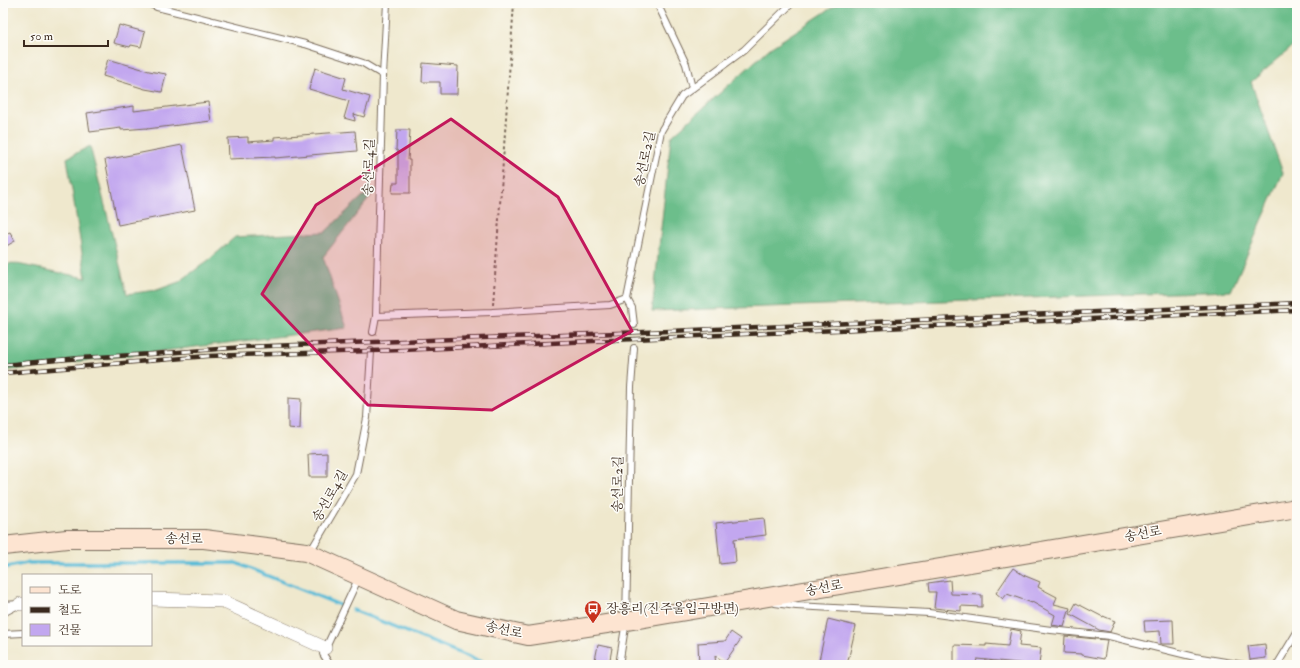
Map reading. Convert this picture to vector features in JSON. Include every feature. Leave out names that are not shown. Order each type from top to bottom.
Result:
[{"type":"street","name":"송선로","points":[[3,546],[67,539],[204,539],[309,553],[456,620],[528,636],[626,621],[1297,508]]},
{"type":"street","points":[[152,599],[222,601],[325,648]]},
{"type":"lane","points":[[148,3],[306,44],[363,62],[383,75]]},
{"type":"lane","name":"송선로4길","points":[[373,332],[376,316],[383,75],[387,3]]},
{"type":"lane","points":[[657,3],[686,64],[692,88]]},
{"type":"lane","name":"송선로2길","points":[[634,325],[632,308],[627,299],[661,131],[682,96],[744,50],[792,3]]},
{"type":"lane","points":[[376,316],[492,312],[610,305],[627,299]]},
{"type":"lane","name":"송선로2길","points":[[619,665],[626,621],[631,387],[634,348]]},
{"type":"lane","name":"송선로4길","points":[[309,553],[356,474],[367,418],[371,352]]},
{"type":"lane","points":[[330,665],[322,654],[359,576]]},
{"type":"lane","points":[[754,599],[796,606],[929,613],[1051,630],[1108,636],[1195,657],[1244,665]]},
{"type":"lane","points":[[3,605],[21,604]]},
{"type":"lane","points":[[3,613],[21,604]]},
{"type":"lane","points":[[1277,665],[1297,632]]},
{"type":"lane","points":[[3,634],[22,633]]},
{"type":"path","points":[[492,312],[514,3]]},
{"type":"highlighted area","points":[[451,119],[558,197],[632,331],[492,410],[368,405],[262,294],[316,205]]},
{"type":"green space","points":[[839,3],[1297,3],[1297,43],[1251,82],[1283,173],[1231,291],[652,311],[671,137],[770,48]]},
{"type":"green space","points":[[90,146],[127,294],[157,290],[179,282],[210,259],[235,237],[325,232],[363,196],[371,196],[323,257],[347,328],[3,371],[3,266],[12,263],[86,278],[67,158]]},
{"type":"building","points":[[119,25],[145,32],[141,47],[131,45],[130,47],[114,43]]},
{"type":"building","points":[[108,59],[149,71],[166,74],[162,92],[145,89],[103,76]]},
{"type":"building","points":[[423,63],[458,66],[457,94],[440,94],[440,82],[422,82]]},
{"type":"building","points":[[315,68],[346,78],[343,89],[370,97],[364,117],[354,114],[355,121],[344,118],[349,101],[309,89]]},
{"type":"building","points":[[208,102],[211,121],[147,129],[121,130],[121,128],[90,132],[87,113],[134,106],[134,111]]},
{"type":"building","points":[[397,130],[410,130],[408,160],[410,160],[410,193],[392,193],[393,183],[398,183],[398,151],[396,150]]},
{"type":"building","points":[[355,131],[357,151],[275,158],[229,159],[228,138],[248,137],[248,142],[274,140],[274,137]]},
{"type":"building","points":[[182,145],[195,210],[118,225],[105,160]]},
{"type":"building","points":[[10,232],[15,241],[3,248],[3,235]]},
{"type":"building","points":[[288,398],[301,399],[300,429],[288,428]]},
{"type":"building","points":[[327,453],[327,477],[309,477],[308,454]]},
{"type":"building","points":[[764,518],[766,535],[734,539],[736,562],[720,564],[716,523]]},
{"type":"building","points":[[1013,568],[1023,575],[1040,582],[1038,587],[1057,597],[1054,604],[1070,608],[1064,627],[1052,625],[1055,615],[1032,602],[1007,594],[1003,599],[996,593]]},
{"type":"building","points":[[950,580],[951,594],[982,595],[982,607],[961,606],[961,611],[934,608],[936,592],[929,592],[928,583]]},
{"type":"building","points":[[1076,603],[1103,617],[1115,621],[1110,632],[1099,630],[1070,614]]},
{"type":"building","points":[[828,619],[856,626],[847,665],[818,665]]},
{"type":"building","points":[[1173,620],[1174,644],[1161,644],[1160,631],[1145,632],[1144,621]]},
{"type":"building","points":[[1011,629],[1021,631],[1019,646],[1041,648],[1039,665],[977,659],[975,665],[954,665],[954,645],[986,646],[986,644],[1008,646]]},
{"type":"building","points":[[731,632],[741,639],[725,662],[715,656],[716,665],[699,665],[698,643],[725,641]]},
{"type":"building","points":[[1065,636],[1107,640],[1104,659],[1082,654],[1064,653]]},
{"type":"building","points":[[1265,644],[1266,658],[1250,660],[1248,646]]},
{"type":"building","points":[[598,645],[612,648],[609,665],[594,665]]},
{"type":"waterway","points":[[3,568],[27,563],[236,563],[342,606]]},
{"type":"waterway","points":[[353,610],[489,665]]},
{"type":"railway","points":[[3,365],[80,358],[245,347],[671,331],[1297,303]]},
{"type":"railway","points":[[3,373],[208,356],[403,350],[1297,310]]},
{"type":"place","name":"장흥리(진주울입구방면)","points":[[593,624]]}]
